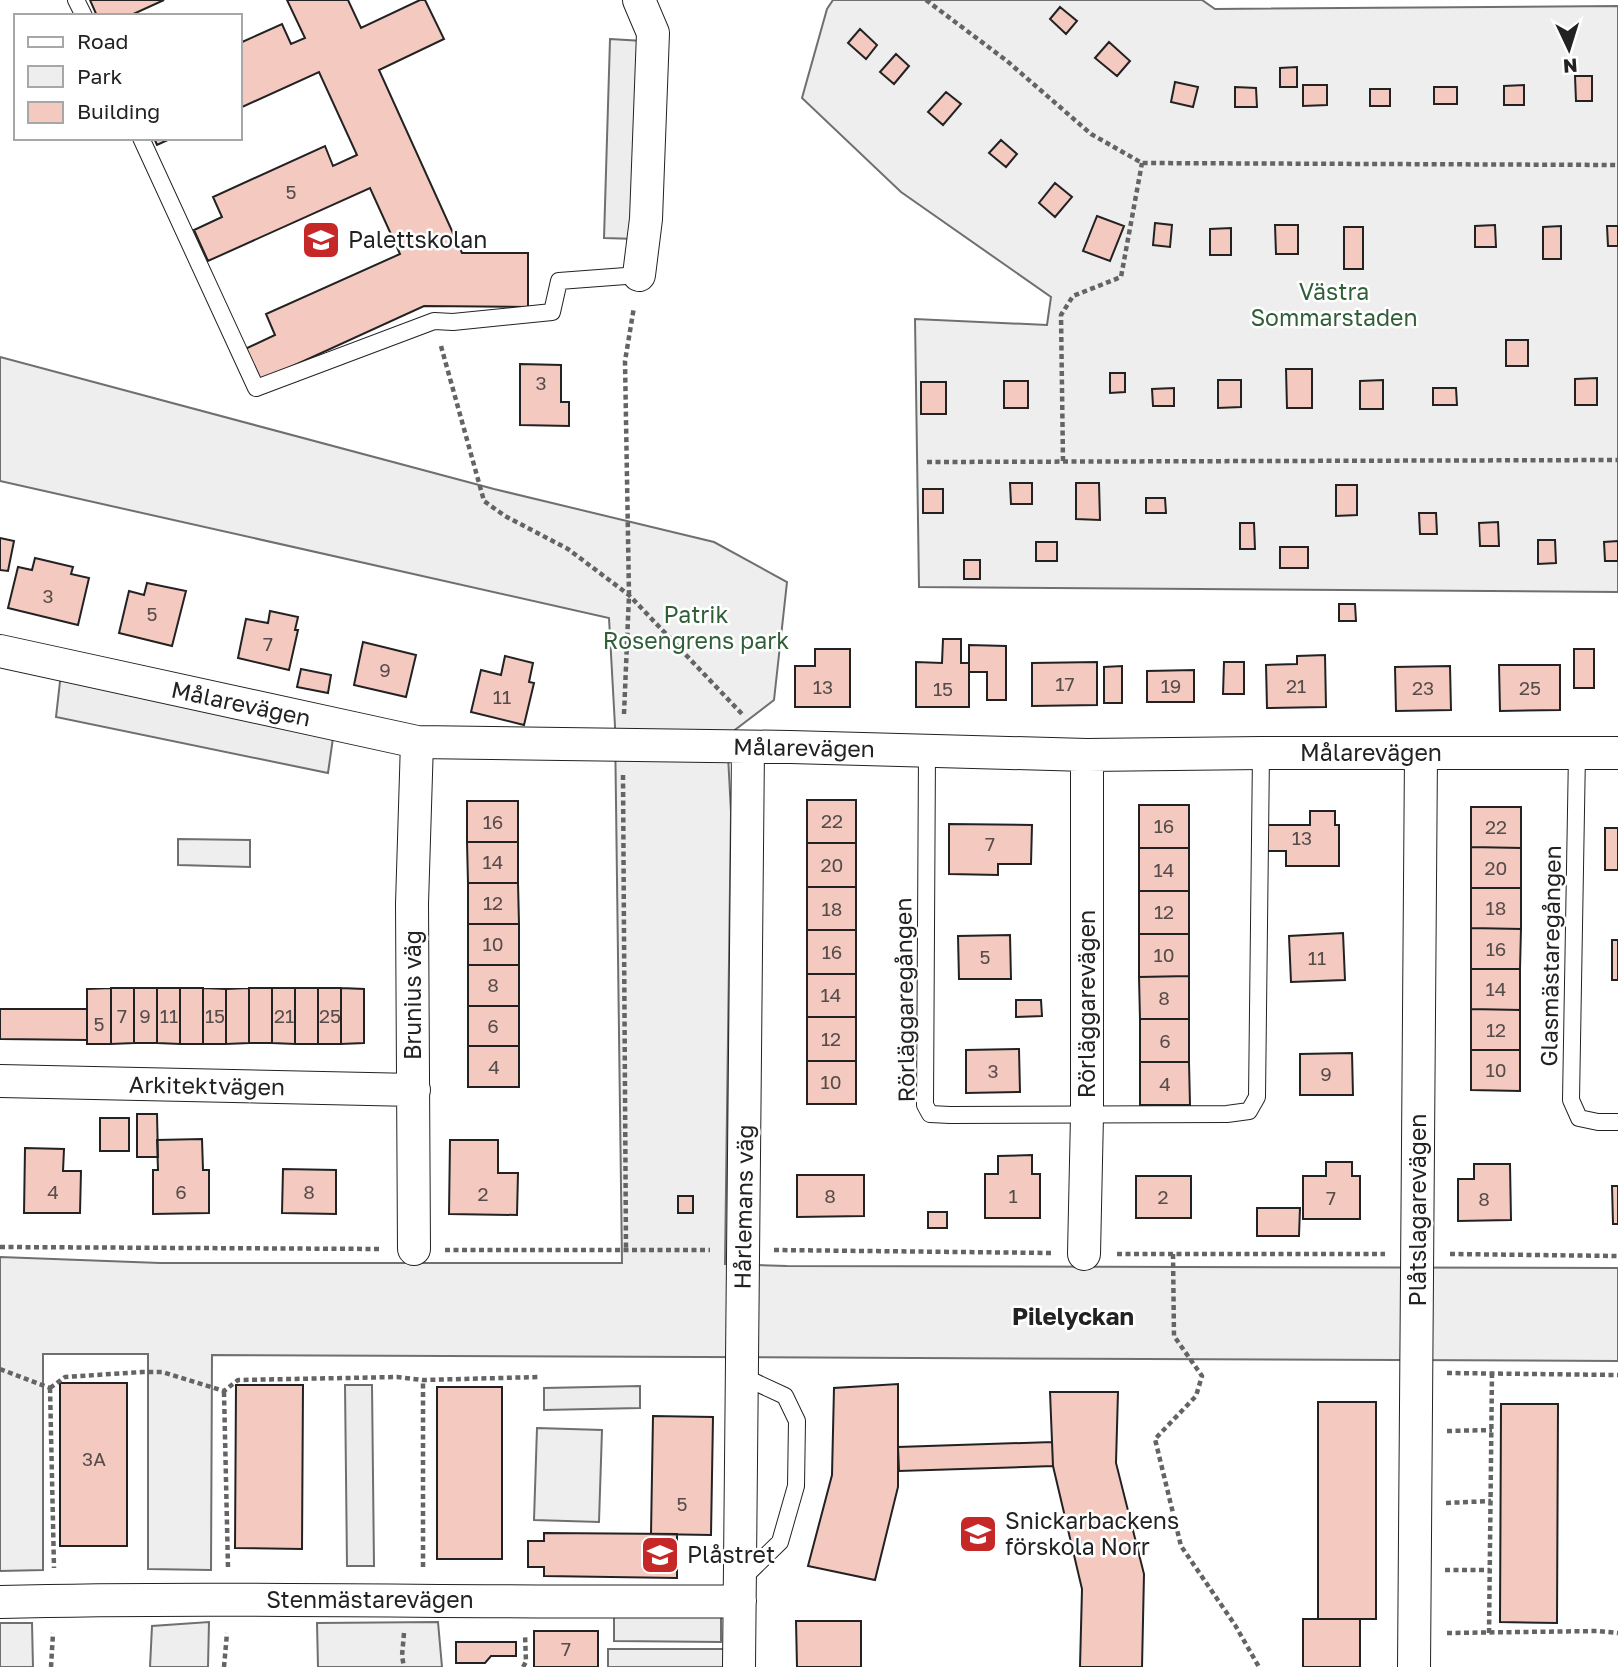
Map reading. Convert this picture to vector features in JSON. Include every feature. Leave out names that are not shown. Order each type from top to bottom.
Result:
[{"type":"street","points":[[639,0],[653,33],[646,219],[639,275]]},
{"type":"street","name":"Målarevägen","points":[[0,651],[417,742],[1087,755],[1618,753]]},
{"type":"street","name":"Brunius väg","points":[[414,1250],[412,904],[417,742]]},
{"type":"street","name":"Hårlemans väg","points":[[739,1667],[743,1250],[760,747]]},
{"type":"street","name":"Plåtslagarevägen","points":[[1414,1667],[1421,753]]},
{"type":"street","name":"Rörläggarevägen","points":[[1084,1254],[1087,1115],[1087,755]]},
{"type":"street","name":"Arkitektvägen","points":[[0,1081],[414,1090]]},
{"type":"street","name":"Stenmästarevägen","points":[[0,1602],[422,1600],[608,1603],[740,1591]]},
{"type":"lane","points":[[142,140],[256,388],[434,321],[453,322],[552,312],[559,281],[639,275]]},
{"type":"lane","name":"Rörläggaregången","points":[[927,751],[925,1105],[930,1114],[1087,1115],[1227,1114],[1249,1111],[1257,1097],[1261,753]]},
{"type":"lane","name":"Glasmästaregången","points":[[1577,753],[1571,1100],[1579,1118],[1618,1122]]},
{"type":"lane","points":[[740,1591],[780,1542],[796,1486],[797,1421],[785,1396],[742,1376]]},
{"type":"path","points":[[926,0],[1007,61],[1091,134],[1142,163],[1618,165]]},
{"type":"path","points":[[1063,461],[1061,316],[1073,296],[1121,277],[1142,163]]},
{"type":"path","points":[[434,321],[484,500],[505,516],[568,549],[629,595],[760,747]]},
{"type":"path","points":[[927,462],[1618,460]]},
{"type":"path","points":[[0,1247],[1618,1256]]},
{"type":"path","points":[[1173,1254],[1174,1336],[1202,1376],[1196,1396],[1155,1438],[1181,1546],[1235,1625],[1259,1667]]},
{"type":"path","points":[[0,1369],[50,1388]]},
{"type":"path","points":[[50,1388],[65,1377],[162,1372],[224,1391]]},
{"type":"path","points":[[1416,1372],[1618,1375]]},
{"type":"path","points":[[1489,1633],[1492,1373]]},
{"type":"path","points":[[224,1391],[237,1380],[539,1377]]},
{"type":"path","points":[[422,1600],[423,1380]]},
{"type":"path","points":[[50,1388],[55,1601],[51,1667]]},
{"type":"path","points":[[224,1391],[229,1600],[224,1667]]},
{"type":"path","points":[[1416,1431],[1492,1430]]},
{"type":"path","points":[[1416,1504],[1491,1501]]},
{"type":"path","points":[[1415,1571],[1490,1570]]},
{"type":"path","points":[[1414,1633],[1618,1633]]},
{"type":"green space","name":"Västra Sommarstaden","points":[[833,0],[1202,0],[1215,9],[1618,6],[1618,592],[919,587],[915,319],[1047,325],[1051,297],[901,192],[802,98],[827,9]]},
{"type":"green space","name":"Patrik Rosengrens park","points":[[0,357],[494,489],[714,542],[787,582],[774,700],[727,736],[731,812],[725,1264],[1618,1268],[1618,1361],[212,1355],[211,1570],[148,1569],[148,1354],[43,1354],[43,1570],[0,1571],[0,1257],[160,1263],[622,1263],[615,726],[609,618],[0,481]]},
{"type":"green space","points":[[178,839],[250,840],[250,867],[178,865]]},
{"type":"green space","points":[[537,1428],[602,1430],[599,1522],[534,1520]]},
{"type":"green space","points":[[209,1622],[208,1667],[150,1667],[152,1626]]},
{"type":"green space","points":[[438,1622],[442,1667],[318,1667],[317,1623]]},
{"type":"green space","points":[[0,1623],[32,1623],[33,1667],[0,1667]]},
{"type":"shaded area","points":[[610,39],[643,41],[637,239],[604,238]]},
{"type":"shaded area","points":[[62,664],[335,724],[328,773],[56,717]]},
{"type":"shaded area","points":[[345,1385],[372,1385],[374,1566],[347,1566]]},
{"type":"shaded area","points":[[640,1386],[640,1408],[544,1410],[544,1388]]},
{"type":"shaded area","points":[[614,1615],[721,1615],[721,1642],[614,1641]]},
{"type":"shaded area","points":[[608,1649],[739,1649],[739,1667],[608,1667]]},
{"type":"building","points":[[90,0],[164,0],[133,14],[96,14]]},
{"type":"building","points":[[287,0],[348,0],[361,28],[425,0],[444,39],[379,70],[462,253],[528,253],[528,307],[424,306],[260,381],[245,349],[275,335],[266,314],[400,254],[370,188],[208,261],[194,230],[222,217],[213,197],[325,146],[333,166],[357,155],[319,72],[242,107],[242,42],[282,24],[291,44],[305,38]]},
{"type":"building","points":[[1060,7],[1077,21],[1066,34],[1050,19]]},
{"type":"building","points":[[860,29],[877,45],[866,59],[848,43]]},
{"type":"building","points":[[1109,42],[1130,61],[1117,76],[1095,58]]},
{"type":"building","points":[[896,54],[909,66],[894,84],[880,72]]},
{"type":"building","points":[[1297,67],[1297,87],[1280,87],[1280,68]]},
{"type":"building","points":[[1575,76],[1592,76],[1592,101],[1576,101]]},
{"type":"building","points":[[1175,82],[1198,87],[1193,107],[1171,102]]},
{"type":"building","points":[[1303,85],[1327,85],[1327,105],[1303,106]]},
{"type":"building","points":[[1524,85],[1524,105],[1504,105],[1504,86]]},
{"type":"building","points":[[1235,87],[1256,88],[1257,107],[1235,107]]},
{"type":"building","points":[[1434,87],[1457,87],[1457,104],[1434,104]]},
{"type":"building","points":[[1370,89],[1390,89],[1390,106],[1370,106]]},
{"type":"building","points":[[946,92],[961,104],[943,125],[928,112]]},
{"type":"building","points":[[155,140],[168,140],[157,145]]},
{"type":"building","points":[[1001,140],[1017,154],[1006,167],[989,153]]},
{"type":"building","points":[[1055,183],[1072,197],[1055,217],[1039,203]]},
{"type":"building","points":[[1097,216],[1124,226],[1110,261],[1083,251]]},
{"type":"building","points":[[1155,223],[1172,225],[1170,247],[1153,245]]},
{"type":"building","points":[[1275,225],[1298,225],[1298,254],[1276,254]]},
{"type":"building","points":[[1495,225],[1496,247],[1475,247],[1475,226]]},
{"type":"building","points":[[1561,226],[1561,259],[1543,259],[1543,227]]},
{"type":"building","points":[[1607,226],[1618,226],[1618,246],[1608,246]]},
{"type":"building","points":[[1344,227],[1363,227],[1363,269],[1344,269]]},
{"type":"building","points":[[1231,228],[1231,255],[1210,255],[1210,229]]},
{"type":"building","points":[[1506,340],[1528,340],[1528,366],[1506,366]]},
{"type":"building","points":[[520,364],[561,365],[561,402],[569,402],[569,426],[520,425]]},
{"type":"building","points":[[1286,369],[1312,369],[1312,408],[1287,408]]},
{"type":"building","points":[[1110,373],[1125,373],[1125,392],[1110,393]]},
{"type":"building","points":[[1597,378],[1597,405],[1575,405],[1575,379]]},
{"type":"building","points":[[1218,380],[1241,380],[1241,407],[1218,408]]},
{"type":"building","points":[[1383,380],[1383,409],[1360,409],[1360,381]]},
{"type":"building","points":[[1004,381],[1028,381],[1028,408],[1004,408]]},
{"type":"building","points":[[921,382],[946,382],[946,414],[921,414]]},
{"type":"building","points":[[1174,388],[1174,406],[1153,406],[1152,389]]},
{"type":"building","points":[[1433,388],[1456,388],[1457,405],[1433,405]]},
{"type":"building","points":[[1010,483],[1032,483],[1032,504],[1011,504]]},
{"type":"building","points":[[1076,483],[1099,483],[1100,520],[1076,519]]},
{"type":"building","points":[[1336,485],[1357,485],[1357,515],[1336,516]]},
{"type":"building","points":[[923,489],[943,489],[943,513],[923,513]]},
{"type":"building","points":[[1146,498],[1165,498],[1166,513],[1146,513]]},
{"type":"building","points":[[1419,513],[1436,513],[1437,534],[1420,534]]},
{"type":"building","points":[[1498,522],[1499,546],[1480,546],[1479,523]]},
{"type":"building","points":[[1240,523],[1254,523],[1255,549],[1240,549]]},
{"type":"building","points":[[0,538],[14,541],[8,571],[0,570]]},
{"type":"building","points":[[1538,540],[1555,540],[1556,563],[1538,564]]},
{"type":"building","points":[[1618,541],[1618,561],[1605,561],[1604,542]]},
{"type":"building","points":[[1036,542],[1057,542],[1057,561],[1036,561]]},
{"type":"building","points":[[1280,547],[1308,547],[1308,568],[1280,568]]},
{"type":"building","points":[[35,558],[73,567],[71,574],[89,578],[78,625],[8,608],[18,567],[32,570]]},
{"type":"building","points":[[964,560],[980,560],[980,579],[964,579]]},
{"type":"building","points":[[147,583],[186,591],[172,646],[119,633],[129,591],[144,595]]},
{"type":"building","points":[[1339,604],[1355,604],[1356,621],[1339,621]]},
{"type":"building","points":[[270,611],[298,617],[295,630],[298,630],[289,670],[238,658],[246,619],[268,623]]},
{"type":"building","points":[[943,639],[961,639],[961,663],[969,663],[969,707],[916,707],[916,662],[942,663]]},
{"type":"building","points":[[363,642],[416,655],[406,697],[354,685]]},
{"type":"building","points":[[969,645],[1006,646],[1006,700],[987,700],[987,672],[969,672]]},
{"type":"building","points":[[815,649],[850,649],[850,707],[795,707],[795,666],[815,666]]},
{"type":"building","points":[[1574,649],[1594,649],[1594,688],[1574,688]]},
{"type":"building","points":[[1325,655],[1326,707],[1267,708],[1266,665],[1297,664],[1297,656]]},
{"type":"building","points":[[505,656],[533,663],[529,682],[534,683],[524,725],[471,712],[481,670],[501,675]]},
{"type":"building","points":[[1097,662],[1097,705],[1032,706],[1032,663]]},
{"type":"building","points":[[1224,662],[1244,662],[1244,694],[1223,694]]},
{"type":"building","points":[[1499,665],[1560,665],[1560,710],[1500,711]]},
{"type":"building","points":[[1122,666],[1122,703],[1104,703],[1104,667]]},
{"type":"building","points":[[1450,666],[1451,710],[1396,711],[1395,667]]},
{"type":"building","points":[[301,669],[331,675],[328,693],[297,687]]},
{"type":"building","points":[[1194,670],[1194,702],[1147,702],[1147,671]]},
{"type":"building","points":[[807,800],[856,800],[856,843],[807,843]]},
{"type":"building","points":[[467,801],[518,801],[518,842],[467,842]]},
{"type":"building","points":[[1139,805],[1189,805],[1189,848],[1139,848]]},
{"type":"building","points":[[1471,807],[1521,807],[1521,848],[1471,847]]},
{"type":"building","points":[[1310,811],[1335,811],[1335,825],[1339,825],[1339,866],[1286,866],[1286,851],[1265,851],[1265,825],[1310,825]]},
{"type":"building","points":[[949,824],[1032,825],[1031,864],[998,864],[998,875],[949,874]]},
{"type":"building","points":[[1605,828],[1618,828],[1618,870],[1605,870]]},
{"type":"building","points":[[467,842],[518,842],[518,883],[468,883]]},
{"type":"building","points":[[807,843],[856,843],[856,887],[807,887]]},
{"type":"building","points":[[1471,847],[1521,848],[1521,888],[1471,888]]},
{"type":"building","points":[[1139,848],[1189,848],[1189,891],[1139,891]]},
{"type":"building","points":[[468,883],[518,883],[519,924],[468,924]]},
{"type":"building","points":[[807,887],[856,887],[856,930],[807,930]]},
{"type":"building","points":[[1471,888],[1521,888],[1521,929],[1471,928]]},
{"type":"building","points":[[1139,891],[1189,891],[1189,934],[1139,934]]},
{"type":"building","points":[[468,924],[519,924],[519,965],[468,965]]},
{"type":"building","points":[[1471,928],[1521,929],[1520,969],[1471,969]]},
{"type":"building","points":[[807,930],[856,930],[856,974],[807,974]]},
{"type":"building","points":[[1343,933],[1345,980],[1291,982],[1289,936]]},
{"type":"building","points":[[1139,934],[1189,934],[1189,976],[1139,977]]},
{"type":"building","points":[[1010,935],[1011,979],[959,979],[958,936]]},
{"type":"building","points":[[1612,940],[1618,940],[1618,980],[1612,980]]},
{"type":"building","points":[[468,965],[519,965],[519,1006],[468,1006]]},
{"type":"building","points":[[1471,969],[1520,969],[1520,1010],[1471,1009]]},
{"type":"building","points":[[807,974],[856,974],[856,1017],[807,1017]]},
{"type":"building","points":[[1189,976],[1189,1019],[1140,1019],[1139,977]]},
{"type":"building","points":[[111,988],[111,1044],[87,1044],[87,989]]},
{"type":"building","points":[[111,988],[134,988],[134,1043],[111,1044]]},
{"type":"building","points":[[134,988],[157,988],[157,1043],[134,1043]]},
{"type":"building","points":[[157,988],[180,988],[180,1044],[157,1043]]},
{"type":"building","points":[[180,988],[203,988],[203,1044],[180,1044]]},
{"type":"building","points":[[203,988],[226,989],[226,1044],[203,1044]]},
{"type":"building","points":[[249,988],[249,1043],[226,1044],[226,989]]},
{"type":"building","points":[[249,988],[272,988],[272,1043],[249,1043]]},
{"type":"building","points":[[272,988],[295,988],[295,1044],[272,1043]]},
{"type":"building","points":[[295,988],[318,988],[318,1044],[295,1044]]},
{"type":"building","points":[[318,988],[341,988],[341,1044],[318,1044]]},
{"type":"building","points":[[341,988],[364,989],[364,1043],[341,1044]]},
{"type":"building","points":[[1016,1000],[1041,1000],[1042,1016],[1016,1017]]},
{"type":"building","points":[[468,1006],[519,1006],[519,1046],[468,1046]]},
{"type":"building","points":[[0,1009],[87,1009],[87,1040],[0,1039]]},
{"type":"building","points":[[1471,1009],[1520,1010],[1520,1050],[1471,1050]]},
{"type":"building","points":[[807,1017],[856,1017],[856,1061],[807,1061]]},
{"type":"building","points":[[1140,1019],[1189,1019],[1189,1062],[1140,1062]]},
{"type":"building","points":[[468,1046],[519,1046],[519,1087],[468,1087]]},
{"type":"building","points":[[1019,1049],[1020,1092],[966,1093],[966,1050]]},
{"type":"building","points":[[1471,1050],[1520,1050],[1520,1091],[1471,1090]]},
{"type":"building","points":[[1352,1053],[1353,1095],[1300,1095],[1300,1054]]},
{"type":"building","points":[[807,1061],[856,1061],[856,1104],[807,1104]]},
{"type":"building","points":[[1140,1062],[1189,1062],[1190,1105],[1140,1105]]},
{"type":"building","points":[[137,1114],[157,1114],[158,1157],[137,1157]]},
{"type":"building","points":[[100,1118],[129,1118],[129,1151],[100,1151]]},
{"type":"building","points":[[202,1139],[203,1170],[209,1170],[209,1213],[153,1214],[153,1170],[158,1170],[157,1140]]},
{"type":"building","points":[[450,1140],[498,1140],[498,1173],[518,1173],[517,1215],[449,1214]]},
{"type":"building","points":[[25,1148],[64,1149],[63,1171],[81,1171],[80,1213],[24,1213]]},
{"type":"building","points":[[1032,1155],[1032,1174],[1040,1174],[1040,1218],[985,1218],[985,1174],[998,1174],[998,1156]]},
{"type":"building","points":[[1326,1162],[1352,1162],[1352,1176],[1360,1176],[1360,1219],[1303,1219],[1303,1176],[1326,1176]]},
{"type":"building","points":[[1474,1164],[1510,1164],[1511,1220],[1458,1221],[1458,1179],[1474,1179]]},
{"type":"building","points":[[283,1169],[336,1170],[336,1214],[282,1213]]},
{"type":"building","points":[[797,1175],[864,1175],[864,1216],[797,1217]]},
{"type":"building","points":[[1136,1176],[1191,1176],[1191,1218],[1136,1218]]},
{"type":"building","points":[[1612,1186],[1618,1186],[1618,1224],[1613,1224]]},
{"type":"building","points":[[678,1196],[693,1196],[693,1213],[678,1213]]},
{"type":"building","points":[[1257,1208],[1300,1208],[1299,1236],[1257,1236]]},
{"type":"building","points":[[928,1212],[947,1212],[947,1228],[928,1228]]},
{"type":"building","points":[[60,1383],[127,1383],[127,1546],[60,1546]]},
{"type":"building","points":[[898,1384],[898,1487],[875,1580],[808,1566],[832,1475],[834,1388]]},
{"type":"building","points":[[236,1385],[303,1385],[302,1549],[235,1548]]},
{"type":"building","points":[[437,1387],[502,1387],[502,1559],[437,1559]]},
{"type":"building","points":[[1050,1392],[1118,1392],[1116,1463],[1144,1574],[1142,1667],[1080,1667],[1082,1589],[1053,1466]]},
{"type":"building","points":[[1318,1402],[1376,1402],[1376,1619],[1318,1619]]},
{"type":"building","points":[[1501,1404],[1558,1404],[1557,1623],[1500,1622]]},
{"type":"building","points":[[653,1416],[713,1417],[711,1535],[651,1534]]},
{"type":"building","points":[[1052,1442],[1053,1466],[899,1471],[898,1447]]},
{"type":"building","points":[[544,1533],[677,1534],[677,1578],[544,1576],[544,1567],[528,1567],[528,1541],[544,1541]]},
{"type":"building","points":[[1303,1619],[1360,1619],[1360,1667],[1303,1667]]},
{"type":"building","points":[[796,1621],[861,1621],[861,1667],[797,1667]]},
{"type":"building","points":[[534,1631],[598,1631],[598,1667],[534,1667]]},
{"type":"building","points":[[456,1642],[516,1642],[516,1656],[491,1656],[485,1663],[456,1663]]},
{"type":"place","name":"Palettskolan","points":[[321,240]]},
{"type":"place","name":"Snickarbackens förskola Norr","points":[[978,1534]]},
{"type":"place","name":"Plåstret","points":[[660,1555]]},
{"type":"district","name":"Pilelyckan","points":[[1073,1317]]}]
